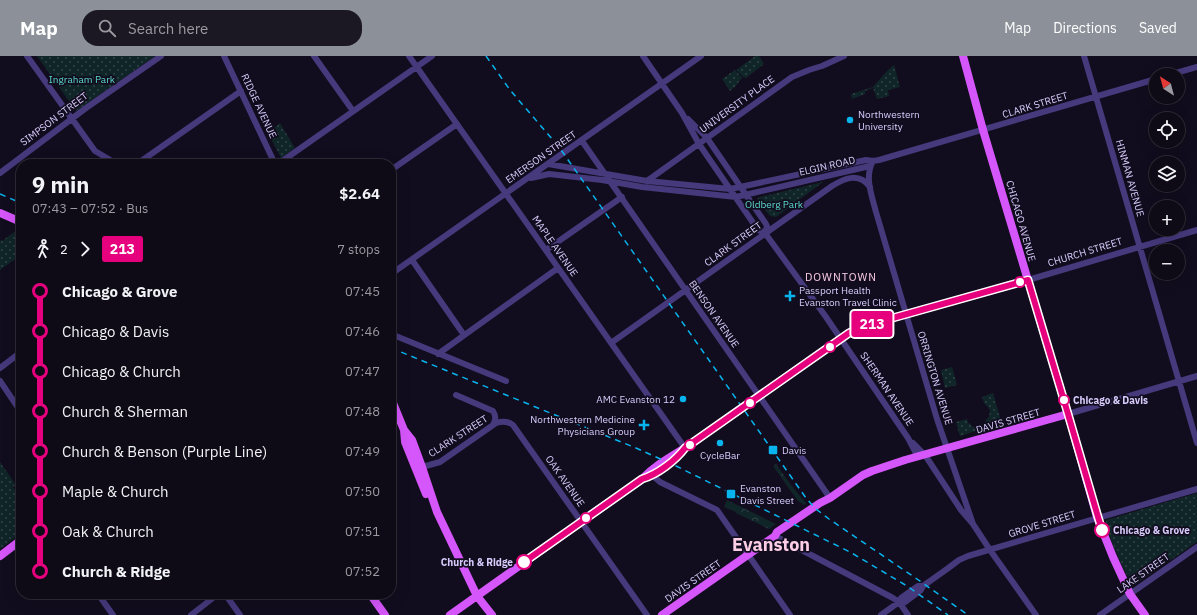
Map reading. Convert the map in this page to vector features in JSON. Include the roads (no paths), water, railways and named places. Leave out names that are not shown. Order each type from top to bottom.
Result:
[{"type":"main road","name":"CHICAGO AVENUE","points":[[963,56],[983,130],[1098,517],[1113,557],[1130,594],[1145,615]]},
{"type":"main road","points":[[0,213],[16,220]]},
{"type":"main road","name":"CHURCH STREET","points":[[450,615],[642,479],[654,468],[857,329],[1028,280]]},
{"type":"main road","points":[[396,410],[404,430],[412,440],[436,510],[477,596],[492,615]]},
{"type":"main road","name":"DAVIS STREET","points":[[662,615],[775,536],[777,532],[820,502],[830,498],[872,470],[1068,414]]},
{"type":"main road","points":[[404,430],[405,442],[411,459],[427,497],[436,510]]},
{"type":"main road","name":"CHURCH STREET","points":[[642,479],[652,475],[679,456],[685,448]]},
{"type":"main road","points":[[411,459],[422,467]]},
{"type":"main road","points":[[0,556],[16,544]]},
{"type":"main road","points":[[374,599],[385,615]]},
{"type":"street","points":[[27,56],[95,151],[109,159]]},
{"type":"street","name":"SIMPSON STREET","points":[[1,170],[71,118],[161,56]]},
{"type":"street","name":"RIDGE AVENUE","points":[[224,56],[273,159]]},
{"type":"street","points":[[314,56],[353,111]]},
{"type":"street","name":"MAPLE AVENUE","points":[[409,56],[685,448]]},
{"type":"street","points":[[285,159],[432,56]]},
{"type":"street","name":"SHERMAN AVENUE","points":[[643,56],[682,113],[699,144],[758,230],[766,233],[775,245],[908,438],[973,524],[1036,615]]},
{"type":"street","name":"EMERSON STREET","points":[[396,271],[702,56]]},
{"type":"street","name":"UNIVERSITY PLACE","points":[[647,180],[792,77],[844,56]]},
{"type":"street","name":"HINMAN AVENUE","points":[[1084,56],[1197,443]]},
{"type":"street","points":[[1185,70],[1197,67]]},
{"type":"street","name":"CLARK STREET","points":[[871,164],[1149,81]]},
{"type":"street","points":[[144,159],[241,91]]},
{"type":"street","name":"SHERMAN AVENUE","points":[[682,113],[706,138],[767,226],[766,233]]},
{"type":"street","points":[[396,167],[457,124]]},
{"type":"street","name":"BENSON AVENUE","points":[[582,140],[830,498]]},
{"type":"street","name":"ELGIN ROAD","points":[[548,164],[647,180],[730,189],[866,160],[871,164]]},
{"type":"street","name":"ORRINGTON AVENUE","points":[[871,164],[868,174],[870,187],[906,314],[947,449],[973,524]]},
{"type":"street","name":"ELGIN ROAD","points":[[528,179],[549,174],[642,187],[736,197],[746,196],[871,164]]},
{"type":"street","name":"CLARK STREET","points":[[611,343],[838,182],[858,177],[867,182],[870,187]]},
{"type":"street","points":[[546,250],[622,197]]},
{"type":"street","points":[[775,226],[773,234],[775,245]]},
{"type":"street","name":"CHURCH STREET","points":[[1028,280],[1197,230]]},
{"type":"street","points":[[412,260],[464,335]]},
{"type":"street","points":[[438,354],[558,268]]},
{"type":"street","points":[[396,336],[506,382]]},
{"type":"street","points":[[0,368],[16,356]]},
{"type":"street","name":"DAVIS STREET","points":[[1068,414],[1197,376]]},
{"type":"street","points":[[0,381],[16,405]]},
{"type":"street","points":[[456,395],[493,411],[496,417],[493,425]]},
{"type":"street","name":"CLARK STREET","points":[[422,467],[440,462],[493,425],[505,422]]},
{"type":"street","name":"OAK AVENUE","points":[[505,422],[510,422],[513,425],[647,615]]},
{"type":"street","points":[[652,475],[660,482],[716,510],[790,615]]},
{"type":"street","name":"GROVE STREET","points":[[881,615],[899,602],[905,602],[921,590],[923,586],[959,560],[968,556],[1197,489]]},
{"type":"street","points":[[775,536],[899,602],[908,615]]},
{"type":"street","name":"LAKE STREET","points":[[1100,615],[1197,547]]},
{"type":"street","points":[[102,599],[113,615]]},
{"type":"street","points":[[191,615],[212,599]]},
{"type":"street","points":[[229,599],[240,615]]},
{"type":"railway","points":[[486,56],[510,90],[559,147],[806,498],[816,509],[829,519],[968,615]]},
{"type":"railway","points":[[0,194],[16,201]]},
{"type":"railway","points":[[396,350],[636,448],[676,466],[850,552],[907,586],[948,615]]},
{"type":"place","name":"Northwestern University","points":[[850,120]]},
{"type":"place","name":"Passport Health Evanston Travel Clinic","points":[[790,296]]},
{"type":"place","name":"AMC Evanston 12","points":[[683,399]]},
{"type":"place","name":"Chicago & Davis","points":[[1064,400]]},
{"type":"place","name":"Northwestern Medicine Physicians Group","points":[[644,425]]},
{"type":"place","name":"CycleBar","points":[[720,443]]},
{"type":"place","name":"Davis","points":[[773,450]]},
{"type":"place","name":"Evanston Davis Street","points":[[731,494]]},
{"type":"place","name":"Chicago & Grove","points":[[1102,530]]},
{"type":"place","name":"Church & Ridge","points":[[524,562]]},
{"type":"district","name":"DOWNTOWN","points":[[841,277]]},
{"type":"district","name":"Evanston","points":[[771,544]]},
{"type":"park label","name":"Ingraham Park","points":[[82,79]]},
{"type":"park label","name":"Oldberg Park","points":[[774,204]]}]
